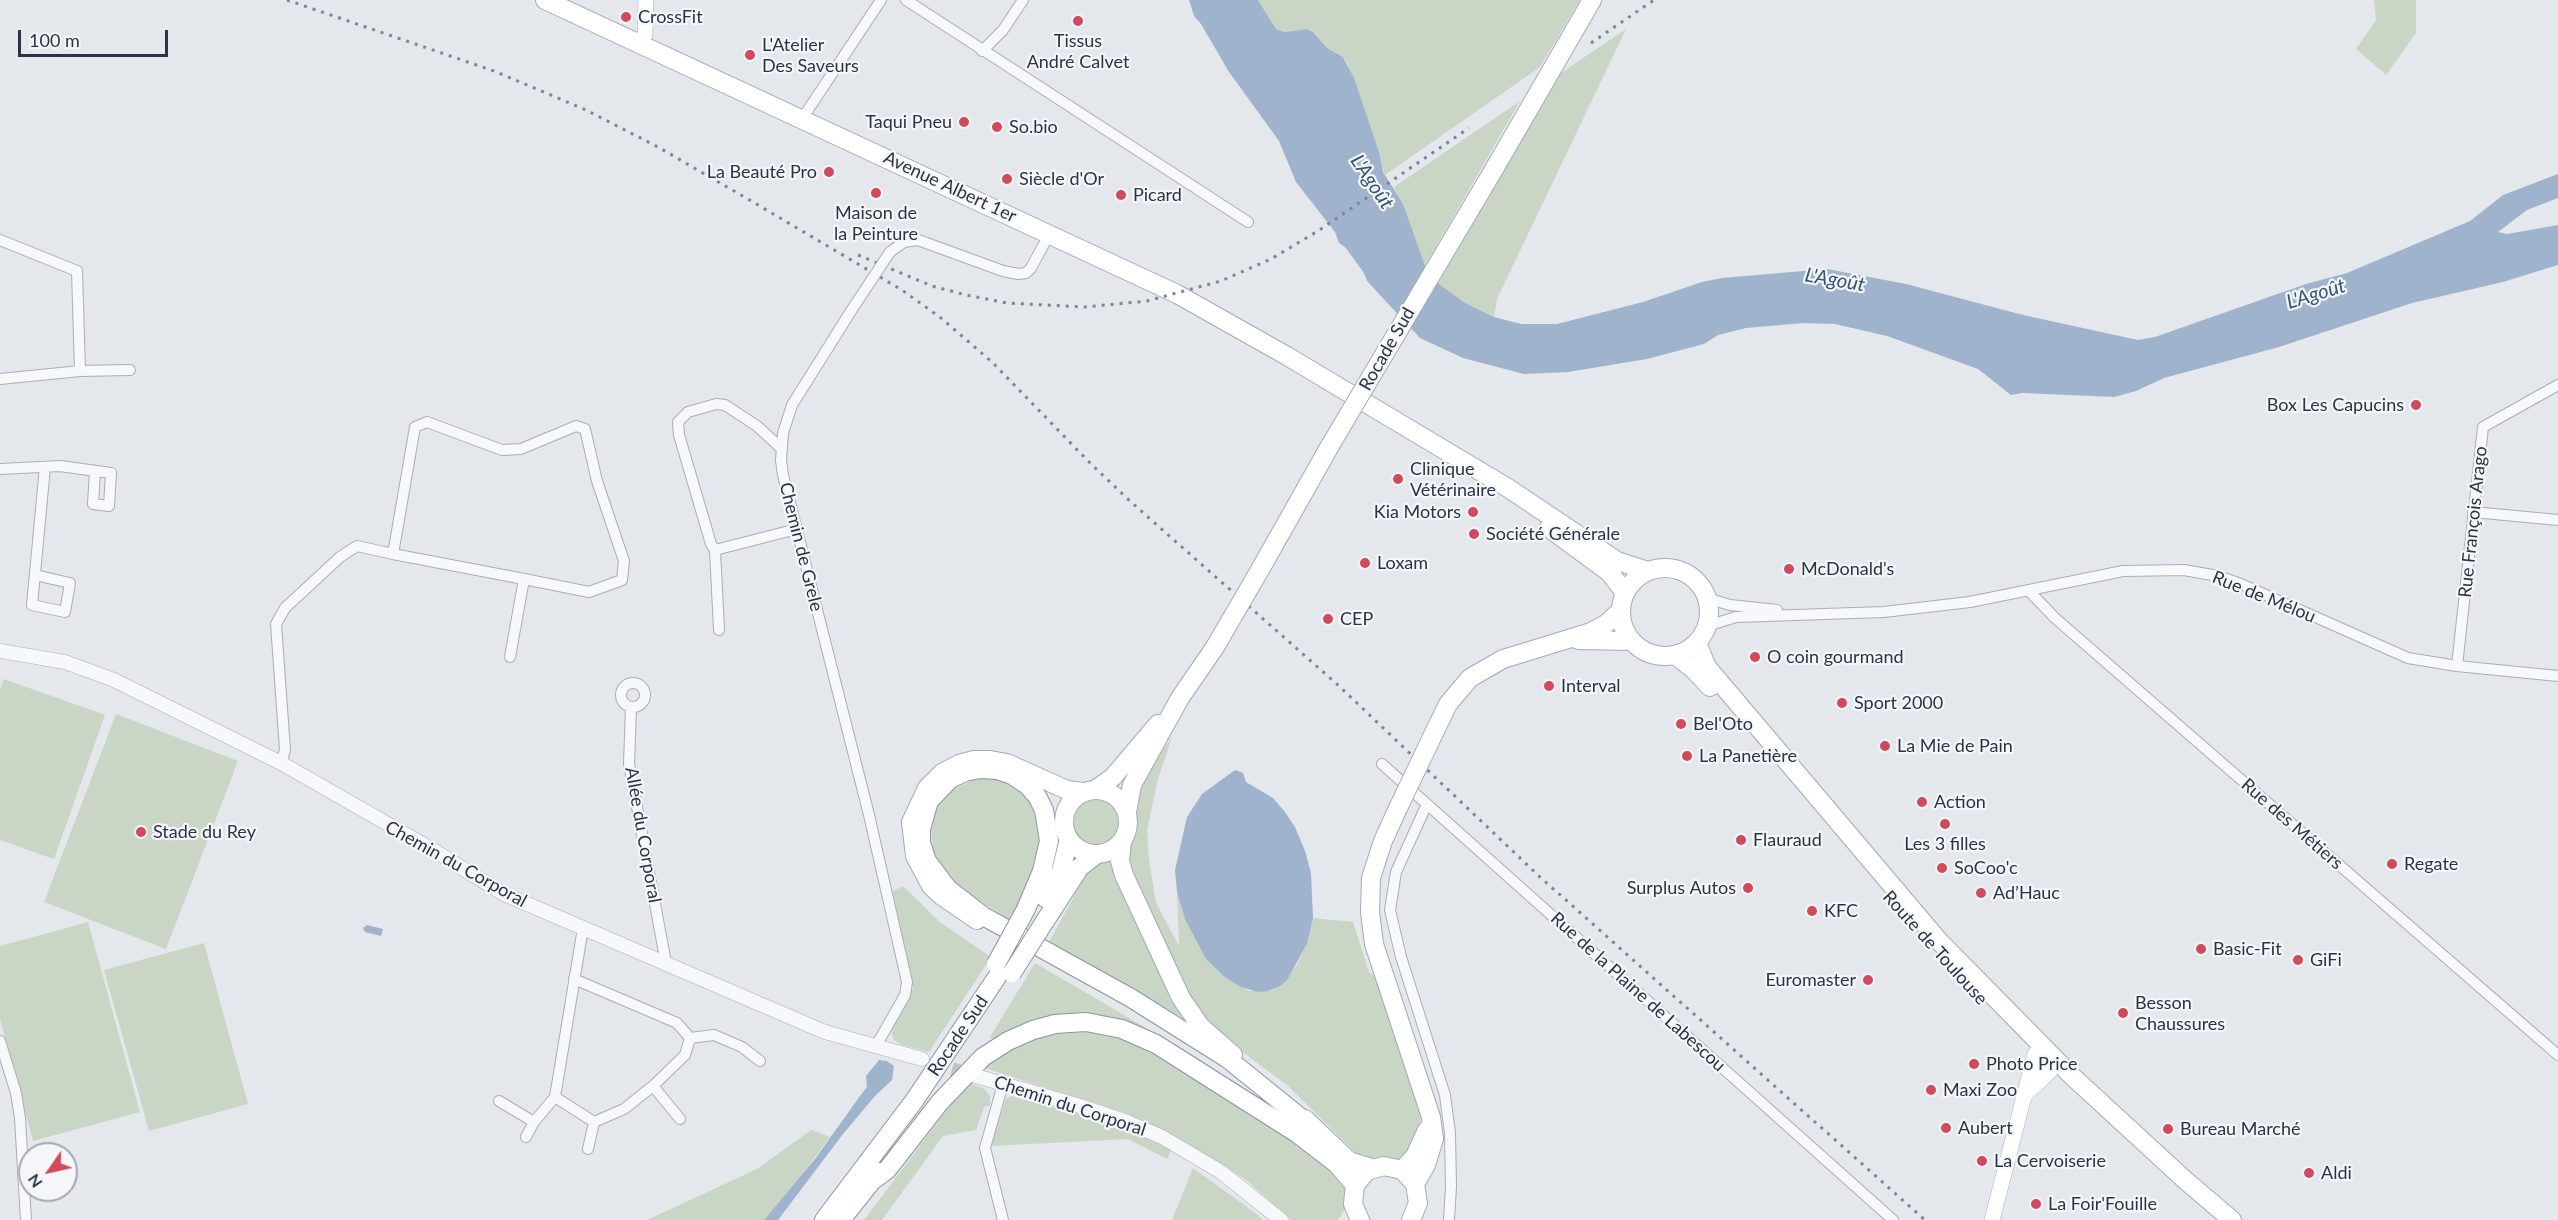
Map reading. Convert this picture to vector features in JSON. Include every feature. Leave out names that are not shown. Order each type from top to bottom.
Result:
[{"type":"main road","name":"Avenue Albert 1er","points":[[545,0],[1177,294],[1464,464]]},
{"type":"main road","points":[[640,46],[645,34],[646,0]]},
{"type":"main road","name":"Rocade Sud","points":[[1127,812],[1132,785],[1180,698],[1215,647],[1331,444],[1592,0]]},
{"type":"main road","points":[[1464,464],[1508,488],[1617,561],[1648,571]]},
{"type":"main road","points":[[1415,1184],[1426,1165],[1434,1139],[1431,1117],[1374,944],[1371,878],[1383,841],[1448,704],[1470,678],[1503,659],[1570,640],[1606,624],[1623,601],[1638,576],[1648,571],[1669,567],[1695,579],[1707,598],[1710,617],[1697,643],[1687,651],[1660,656],[1649,653],[1632,640],[1626,631],[1623,601],[1610,573],[1568,544],[1464,464]]},
{"type":"main road","points":[[1570,640],[1632,640]]},
{"type":"main road","points":[[1697,643],[1707,667],[1939,941],[2073,1077],[2232,1220]]},
{"type":"main road","name":"Route de Toulouse","points":[[1675,655],[1695,670],[1733,712],[1827,820],[1910,924],[1983,1003],[2051,1070],[2217,1220]]},
{"type":"main road","name":"Rocade Sud","points":[[1089,791],[1113,777],[1180,698]]},
{"type":"main road","points":[[1355,1185],[1309,1133],[1227,1066],[1100,989],[987,927],[942,896],[921,871],[915,856],[911,822],[927,788],[942,774],[958,764],[975,760],[1006,763],[1060,788],[1112,793],[1124,805],[1129,822],[1122,841],[1120,861],[1124,875],[1167,968],[1191,1013],[1212,1038],[1269,1084],[1349,1161],[1372,1168]]},
{"type":"main road","points":[[1035,915],[1049,841],[1044,810],[1037,796],[1012,775],[997,770],[980,769],[965,772],[950,779],[929,801],[921,829],[921,843],[927,861],[948,889],[983,916],[1131,998],[1228,1059],[1316,1130]]},
{"type":"main road","points":[[1089,791],[1074,799],[1064,818],[1069,839],[1076,847],[1097,854],[1115,848],[1122,841]]},
{"type":"main road","name":"Rocade Sud","points":[[841,1220],[915,1122],[1060,871],[1069,839]]},
{"type":"main road","name":"Rocade Sud","points":[[1035,915],[1080,867],[1097,854]]},
{"type":"main road","name":"Rocade Sud","points":[[824,1220],[907,1110],[1004,968]]},
{"type":"main road","points":[[872,1181],[887,1170],[940,1102],[983,1057],[1008,1041],[1033,1030],[1055,1024],[1086,1022],[1122,1029],[1156,1044],[1298,1134],[1341,1167]]},
{"type":"main road","points":[[1992,1220],[2035,1054]]},
{"type":"main road","points":[[2023,1098],[2033,1084],[2051,1070]]},
{"type":"main road","points":[[1402,1170],[1415,1156],[1431,1117]]},
{"type":"main road","points":[[1354,1217],[1352,1198],[1355,1185],[1362,1175],[1372,1168],[1384,1166],[1402,1170],[1415,1184],[1418,1203],[1411,1220]]},
{"type":"street","points":[[906,0],[1248,222]]},
{"type":"street","points":[[982,51],[1003,30],[1023,0]]},
{"type":"street","points":[[802,119],[879,1]]},
{"type":"street","name":"Chemin de Grele","points":[[876,1046],[905,995],[907,982],[871,822],[783,475],[783,433],[792,405],[890,252],[904,242],[918,240],[1003,272],[1018,274],[1026,273],[1031,268],[1050,234]]},
{"type":"street","points":[[0,240],[77,271],[80,371]]},
{"type":"street","points":[[0,379],[80,371],[130,370]]},
{"type":"street","name":"Rue François Arago","points":[[2457,666],[2483,427],[2558,385]]},
{"type":"street","points":[[719,630],[715,550],[711,544],[679,435],[678,422],[682,415],[707,407],[725,405],[764,431],[782,448]]},
{"type":"street","points":[[281,764],[285,754],[276,624],[285,608],[340,557],[357,546],[393,554],[589,592],[622,580],[624,561],[597,481],[585,429],[576,426],[521,449],[502,450],[427,422],[414,427],[393,554]]},
{"type":"street","points":[[0,469],[45,467],[95,471]]},
{"type":"street","points":[[35,575],[45,467]]},
{"type":"street","points":[[2474,512],[2558,520]]},
{"type":"street","points":[[715,550],[797,529]]},
{"type":"street","name":"Rue de Mélou","points":[[1707,626],[1736,617],[1884,612],[1938,606],[1977,601],[2123,571],[2184,570],[2202,572],[2241,584],[2392,652],[2424,662],[2558,676]]},
{"type":"street","points":[[510,657],[524,579]]},
{"type":"street","name":"Rue des Métiers","points":[[2029,591],[2055,618],[2558,1055]]},
{"type":"street","name":"Rue de Mélou","points":[[1707,598],[1730,605],[1822,614]]},
{"type":"street","name":"Chemin du Corporal","points":[[0,651],[48,658],[101,674],[281,764],[433,850],[504,894],[825,1032],[922,1059]]},
{"type":"street","name":"Allée du Corporal","points":[[631,707],[629,764],[666,963]]},
{"type":"street","name":"Rue de la Plaine de Labescou","points":[[1382,764],[1893,1220]]},
{"type":"street","points":[[1427,804],[1396,872],[1390,910],[1401,957],[1445,1095],[1450,1132],[1449,1220]]},
{"type":"street","points":[[526,1137],[534,1122],[555,1097],[583,928]]},
{"type":"street","points":[[578,956],[591,941],[608,939]]},
{"type":"street","points":[[574,979],[677,1023],[690,1038]]},
{"type":"street","points":[[690,1038],[714,1035],[742,1047],[760,1061]]},
{"type":"street","points":[[594,1122],[624,1109],[653,1086],[685,1055],[690,1038]]},
{"type":"street","points":[[0,1041],[16,1093],[20,1118],[26,1220]]},
{"type":"street","name":"Chemin du Corporal","points":[[976,1076],[1127,1122],[1179,1146],[1229,1178],[1281,1220]]},
{"type":"street","points":[[1003,1084],[985,1148],[1003,1220]]},
{"type":"street","points":[[653,1086],[680,1119]]},
{"type":"street","points":[[555,1097],[594,1122]]},
{"type":"street","points":[[499,1101],[534,1122]]},
{"type":"street","points":[[588,1149],[594,1122]]},
{"type":"green space","points":[[1258,0],[1580,0],[1540,67],[1385,175],[1347,62],[1343,57],[1327,48],[1313,32],[1307,29],[1285,32],[1276,29]]},
{"type":"green space","points":[[2374,0],[2416,0],[2416,33],[2386,75],[2356,49],[2376,20]]},
{"type":"green space","points":[[1626,29],[1497,299],[1494,317],[1465,303],[1438,283],[1561,73]]},
{"type":"green space","points":[[1520,101],[1425,266],[1394,187]]},
{"type":"green space","points":[[4,679],[105,715],[54,859],[0,840],[0,689]]},
{"type":"green space","name":"Stade du Rey","points":[[116,714],[238,761],[166,949],[44,902]]},
{"type":"green space","points":[[1172,737],[1158,779],[1147,830],[1156,903],[1179,946],[1177,892],[1185,919],[1226,978],[1249,991],[1268,991],[1280,986],[1297,965],[1307,944],[1313,918],[1353,922],[1369,972],[1381,982],[1419,1099],[1421,1119],[1417,1135],[1411,1148],[1397,1160],[1360,1157],[1287,1085],[1226,1040],[1198,1014],[1127,871],[1128,845],[1137,828],[1135,801],[1142,778]]},
{"type":"green space","points":[[983,776],[996,776],[1024,792],[1041,822],[1041,853],[1013,922],[961,889],[943,872],[933,852],[931,825],[938,803],[951,790]]},
{"type":"green space","points":[[1096,796],[1106,798],[1114,804],[1120,812],[1122,822],[1120,832],[1114,840],[1106,846],[1096,848],[1086,846],[1078,840],[1072,832],[1070,822],[1072,812],[1078,804],[1086,798]]},
{"type":"green space","points":[[1112,859],[1184,1013],[1180,1016],[1049,942],[1088,871],[1100,862]]},
{"type":"green space","points":[[903,886],[941,923],[991,957],[929,1052],[902,1045],[894,1040],[892,1034],[893,1024],[913,988],[891,892]]},
{"type":"green space","points":[[88,922],[140,1112],[33,1141],[0,1019],[0,946]]},
{"type":"green space","points":[[204,943],[248,1104],[149,1131],[104,970]]},
{"type":"green space","points":[[1035,963],[1201,1060],[1266,1108],[1123,1024],[994,1040],[990,1037]]},
{"type":"green space","points":[[1089,1031],[1122,1037],[1154,1053],[1305,1150],[1340,1177],[1346,1187],[1346,1206],[1340,1217],[1337,1220],[1291,1220],[1246,1180],[1189,1144],[1124,1113],[981,1067],[1024,1037]]},
{"type":"green space","points":[[968,1082],[985,1089],[990,1096],[990,1105],[984,1107],[976,1130],[943,1136],[882,1220],[864,1220]]},
{"type":"green space","points":[[1011,1096],[1097,1119],[1171,1150],[1167,1159],[1128,1139],[990,1146],[1006,1099]]},
{"type":"green space","points":[[811,1130],[830,1137],[764,1220],[647,1220],[757,1169]]},
{"type":"green space","points":[[1193,1168],[1254,1212],[1263,1220],[1172,1220]]},
{"type":"water","name":"L'Agoût","points":[[1189,0],[1258,0],[1276,29],[1285,32],[1307,29],[1313,32],[1327,48],[1343,57],[1354,78],[1379,152],[1383,172],[1403,204],[1425,266],[1438,283],[1465,303],[1494,317],[1521,324],[1557,324],[1643,302],[1702,282],[1722,278],[1827,269],[1906,284],[2023,315],[2138,340],[2155,337],[2306,284],[2347,273],[2470,221],[2503,195],[2558,174],[2558,198],[2527,210],[2498,232],[2507,234],[2558,225],[2558,265],[2503,282],[2412,303],[2279,347],[2164,378],[2136,391],[2114,397],[2022,393],[2011,395],[1978,369],[1887,336],[1835,324],[1804,323],[1746,328],[1718,335],[1704,344],[1647,359],[1568,372],[1524,374],[1463,358],[1420,338],[1367,281],[1364,273],[1345,247],[1339,243],[1335,232],[1296,182],[1279,141],[1229,72],[1194,16]]},
{"type":"water","points":[[1235,770],[1243,773],[1246,782],[1273,798],[1285,812],[1295,827],[1311,873],[1313,918],[1307,944],[1287,980],[1268,991],[1258,992],[1241,987],[1226,978],[1206,959],[1185,919],[1177,892],[1175,870],[1187,817],[1202,794]]},
{"type":"water","points":[[367,925],[383,929],[381,936],[365,932],[363,928]]},
{"type":"water","points":[[879,1060],[887,1061],[894,1066],[892,1080],[875,1096],[843,1134],[778,1220],[764,1220],[815,1159],[867,1087],[866,1076]]},
{"type":"tunnel","points":[[932,1063],[974,1076]]},
{"type":"railway","points":[[287,0],[494,71],[586,110],[658,147],[753,202],[902,290],[941,318],[992,362],[1131,502],[1339,686],[1540,877],[1925,1220]]},
{"type":"railway","points":[[1591,43],[1654,0]]},
{"type":"railway","points":[[858,255],[932,286],[1007,303],[1085,307],[1147,301],[1221,281],[1271,259],[1318,231],[1469,128]]},
{"type":"place","name":"CrossFit","points":[[626,17]]},
{"type":"place","name":"Tissus André Calvet","points":[[1078,21]]},
{"type":"place","name":"L'Atelier Des Saveurs","points":[[750,55]]},
{"type":"place","name":"Taqui Pneu","points":[[964,122]]},
{"type":"place","name":"So.bio","points":[[997,127]]},
{"type":"place","name":"La Beauté Pro","points":[[829,172]]},
{"type":"place","name":"Siècle d'Or","points":[[1007,179]]},
{"type":"place","name":"Maison de la Peinture","points":[[876,193]]},
{"type":"place","name":"Picard","points":[[1121,195]]},
{"type":"place","name":"Box Les Capucins","points":[[2416,405]]},
{"type":"place","name":"Clinique Vétérinaire","points":[[1398,479]]},
{"type":"place","name":"Kia Motors","points":[[1473,512]]},
{"type":"place","name":"Société Générale","points":[[1474,534]]},
{"type":"place","name":"Loxam","points":[[1365,563]]},
{"type":"place","name":"McDonald's","points":[[1789,569]]},
{"type":"place","name":"CEP","points":[[1328,619]]},
{"type":"place","name":"O coin gourmand","points":[[1755,657]]},
{"type":"place","name":"Interval","points":[[1549,686]]},
{"type":"place","name":"Sport 2000","points":[[1842,703]]},
{"type":"place","name":"Bel'Oto","points":[[1681,724]]},
{"type":"place","name":"La Mie de Pain","points":[[1885,746]]},
{"type":"place","name":"La Panetière","points":[[1687,756]]},
{"type":"place","name":"Action","points":[[1922,802]]},
{"type":"place","name":"Les 3 filles","points":[[1945,824]]},
{"type":"place","name":"Stade du Rey","points":[[141,832]]},
{"type":"place","name":"Flauraud","points":[[1741,840]]},
{"type":"place","name":"Regate","points":[[2392,864]]},
{"type":"place","name":"SoCoo'c","points":[[1942,868]]},
{"type":"place","name":"Surplus Autos","points":[[1748,888]]},
{"type":"place","name":"Ad’Hauc","points":[[1981,893]]},
{"type":"place","name":"KFC","points":[[1812,911]]},
{"type":"place","name":"Basic-Fit","points":[[2201,949]]},
{"type":"place","name":"GiFi","points":[[2298,960]]},
{"type":"place","name":"Euromaster","points":[[1868,980]]},
{"type":"place","name":"Besson Chaussures","points":[[2123,1013]]},
{"type":"place","name":"Photo Price","points":[[1974,1064]]},
{"type":"place","name":"Maxi Zoo","points":[[1931,1090]]},
{"type":"place","name":"Aubert","points":[[1946,1128]]},
{"type":"place","name":"Bureau Marché","points":[[2168,1129]]},
{"type":"place","name":"La Cervoiserie","points":[[1982,1161]]},
{"type":"place","name":"Aldi","points":[[2309,1173]]},
{"type":"place","name":"La Foir'Fouille","points":[[2036,1204]]}]
